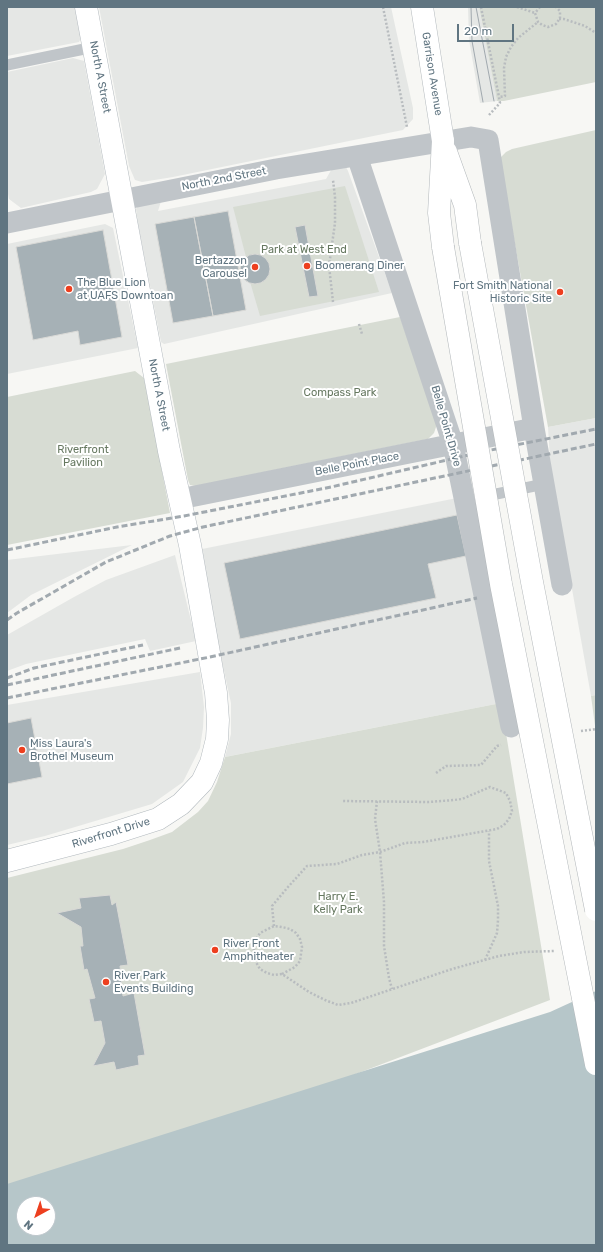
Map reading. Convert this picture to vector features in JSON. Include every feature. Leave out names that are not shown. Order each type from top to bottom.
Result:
[{"type":"main road","name":"North A Street","points":[[86,7],[169,451],[190,545],[216,699],[218,720],[217,739],[212,763],[202,782]]},
{"type":"main road","name":"Garrison Avenue","points":[[422,7],[443,141],[464,205],[532,582],[596,910]]},
{"type":"main road","name":"Garrison Avenue","points":[[443,141],[439,214],[443,247],[501,584],[596,1064]]},
{"type":"main road","name":"Riverfront Drive","points":[[7,861],[111,834],[158,819],[182,804],[202,782]]},
{"type":"street","name":"North 2nd Street","points":[[7,223],[276,169],[471,137],[488,140],[534,428]]},
{"type":"street","name":"Belle Point Drive","points":[[357,156],[453,444],[511,728]]},
{"type":"street","name":"Belle Point Place","points":[[180,499],[534,428]]},
{"type":"street","points":[[534,428],[562,585]]},
{"type":"lane","points":[[7,64],[94,47]]},
{"type":"lane","points":[[465,500],[544,484]]},
{"type":"path","points":[[383,7],[407,127]]},
{"type":"path","points":[[481,7],[500,103],[489,115]]},
{"type":"path","points":[[517,7],[536,13]]},
{"type":"path","points":[[540,7],[536,13],[538,22],[542,26],[548,27],[556,24],[559,19],[560,11],[557,8],[562,7]]},
{"type":"path","points":[[559,19],[564,18],[585,26],[596,33]]},
{"type":"path","points":[[499,97],[505,96],[504,68],[506,58],[511,47],[518,38],[538,22]]},
{"type":"path","points":[[332,302],[330,266],[335,223],[335,197],[333,180]]},
{"type":"path","points":[[359,324],[362,334]]},
{"type":"path","points":[[274,926],[272,906],[307,866],[337,864],[362,855],[380,852],[405,843],[489,831],[504,825],[509,819],[512,810],[506,793],[490,787],[462,799],[454,800],[429,802],[342,801]]},
{"type":"path","points":[[377,801],[375,819],[380,852],[384,902],[384,946],[392,989]]},
{"type":"path","points":[[484,961],[497,933],[498,920],[498,906],[489,861],[489,831]]},
{"type":"path","points":[[274,926],[282,926],[290,929],[296,933],[301,943],[302,954],[300,961],[295,967],[282,974],[274,975],[260,969],[253,957],[255,941],[260,934],[274,926]]},
{"type":"path","points":[[282,974],[309,992],[338,1005],[351,1003],[452,969],[499,956],[524,952],[556,951]]},
{"type":"shaded area","points":[[7,7],[75,7],[81,38],[79,42],[7,56]]},
{"type":"shaded area","points":[[99,7],[391,7],[413,108],[413,119],[403,130],[173,177],[142,182],[135,180],[129,166]]},
{"type":"shaded area","points":[[468,7],[479,7],[497,101],[480,103],[469,40]]},
{"type":"shaded area","points":[[73,58],[84,61],[105,174],[97,189],[91,192],[21,208],[9,199],[7,189],[7,72]]},
{"type":"shaded area","points":[[334,165],[345,165],[348,171],[392,293],[164,344],[161,342],[138,224],[136,209],[138,206],[162,198],[158,211],[326,179]]},
{"type":"shaded area","points":[[105,224],[113,228],[138,348],[7,374],[7,244]]},
{"type":"shaded area","points":[[596,418],[596,695],[591,696],[551,476],[548,427]]},
{"type":"shaded area","points":[[457,498],[501,703],[225,757],[231,734],[231,703],[219,648],[202,549]]},
{"type":"shaded area","points":[[132,545],[31,595],[7,613],[7,560]]},
{"type":"shaded area","points":[[175,555],[196,641],[150,651],[145,639],[26,664],[7,671],[7,635],[106,580]]},
{"type":"shaded area","points":[[200,672],[204,707],[200,748],[183,782],[152,804],[45,836],[7,845],[7,705]]},
{"type":"shaded area","points":[[596,991],[596,1245],[7,1245],[7,1184],[550,1012]]},
{"type":"green space","points":[[479,7],[596,7],[596,82],[504,101],[497,101]]},
{"type":"green space","name":"Fort Smith National Historic Site","points":[[596,130],[596,418],[548,427],[501,167],[501,157],[512,149]]},
{"type":"green space","name":"Park at West End","points":[[345,186],[379,292],[260,316],[246,268],[246,257],[233,207]]},
{"type":"green space","name":"Compass Park","points":[[400,317],[437,424],[434,433],[428,439],[195,486],[190,485],[166,364]]},
{"type":"green space","name":"Riverfront Pavilion","points":[[135,371],[144,378],[170,513],[7,545],[7,397]]},
{"type":"green space","points":[[596,695],[596,733],[591,696]]},
{"type":"green space","name":"Harry E. Kelly Park","points":[[501,703],[550,1000],[36,1196],[16,1196],[16,1204],[7,1207],[7,878],[123,849],[172,832],[198,812],[208,801],[217,782],[225,757]]},
{"type":"building","points":[[228,211],[246,310],[213,316],[194,217]]},
{"type":"building","points":[[194,217],[213,316],[173,323],[155,224]]},
{"type":"building","name":"Boomerang Diner","points":[[305,225],[318,296],[309,297],[295,227]]},
{"type":"building","name":"The Blue Lion at UAFS Downtoan","points":[[103,230],[122,337],[80,345],[78,331],[33,340],[16,247]]},
{"type":"building","name":"Bertazzon Carousel","points":[[255,254],[266,258],[270,269],[266,280],[255,284],[244,280],[240,269],[244,258]]},
{"type":"building","points":[[457,515],[466,556],[428,564],[436,598],[240,639],[224,563]]},
{"type":"building","name":"Miss Laura's Brothel Museum","points":[[31,718],[42,777],[7,784],[7,723]]},
{"type":"building","name":"River Park Events Building","points":[[110,895],[112,905],[116,902],[128,965],[120,966],[123,996],[134,993],[145,1055],[138,1056],[139,1065],[116,1070],[114,1062],[93,1066],[105,1043],[101,1021],[94,1022],[89,999],[95,998],[87,969],[84,970],[80,946],[83,946],[81,927],[57,913],[81,908],[79,898]]},
{"type":"tram line","points":[[471,7],[472,41],[483,102]]},
{"type":"tram line","points":[[476,7],[494,101]]},
{"type":"railway","points":[[7,550],[117,527],[184,516],[331,487],[486,451],[596,429]]},
{"type":"railway","points":[[7,620],[106,562],[170,536],[203,527],[596,444]]},
{"type":"railway","points":[[7,698],[210,657],[477,598]]},
{"type":"railway","points":[[7,678],[34,668],[143,645]]},
{"type":"railway","points":[[7,685],[180,648]]},
{"type":"place","name":"Boomerang Diner","points":[[307,266]]},
{"type":"place","name":"Bertazzon Carousel","points":[[255,267]]},
{"type":"place","name":"The Blue Lion at UAFS Downtoan","points":[[69,289]]},
{"type":"place","name":"Fort Smith National Historic Site","points":[[560,292]]},
{"type":"place","name":"Miss Laura's Brothel Museum","points":[[22,750]]},
{"type":"place","name":"River Front Amphitheater","points":[[215,950]]},
{"type":"place","name":"River Park Events Building","points":[[106,982]]}]
